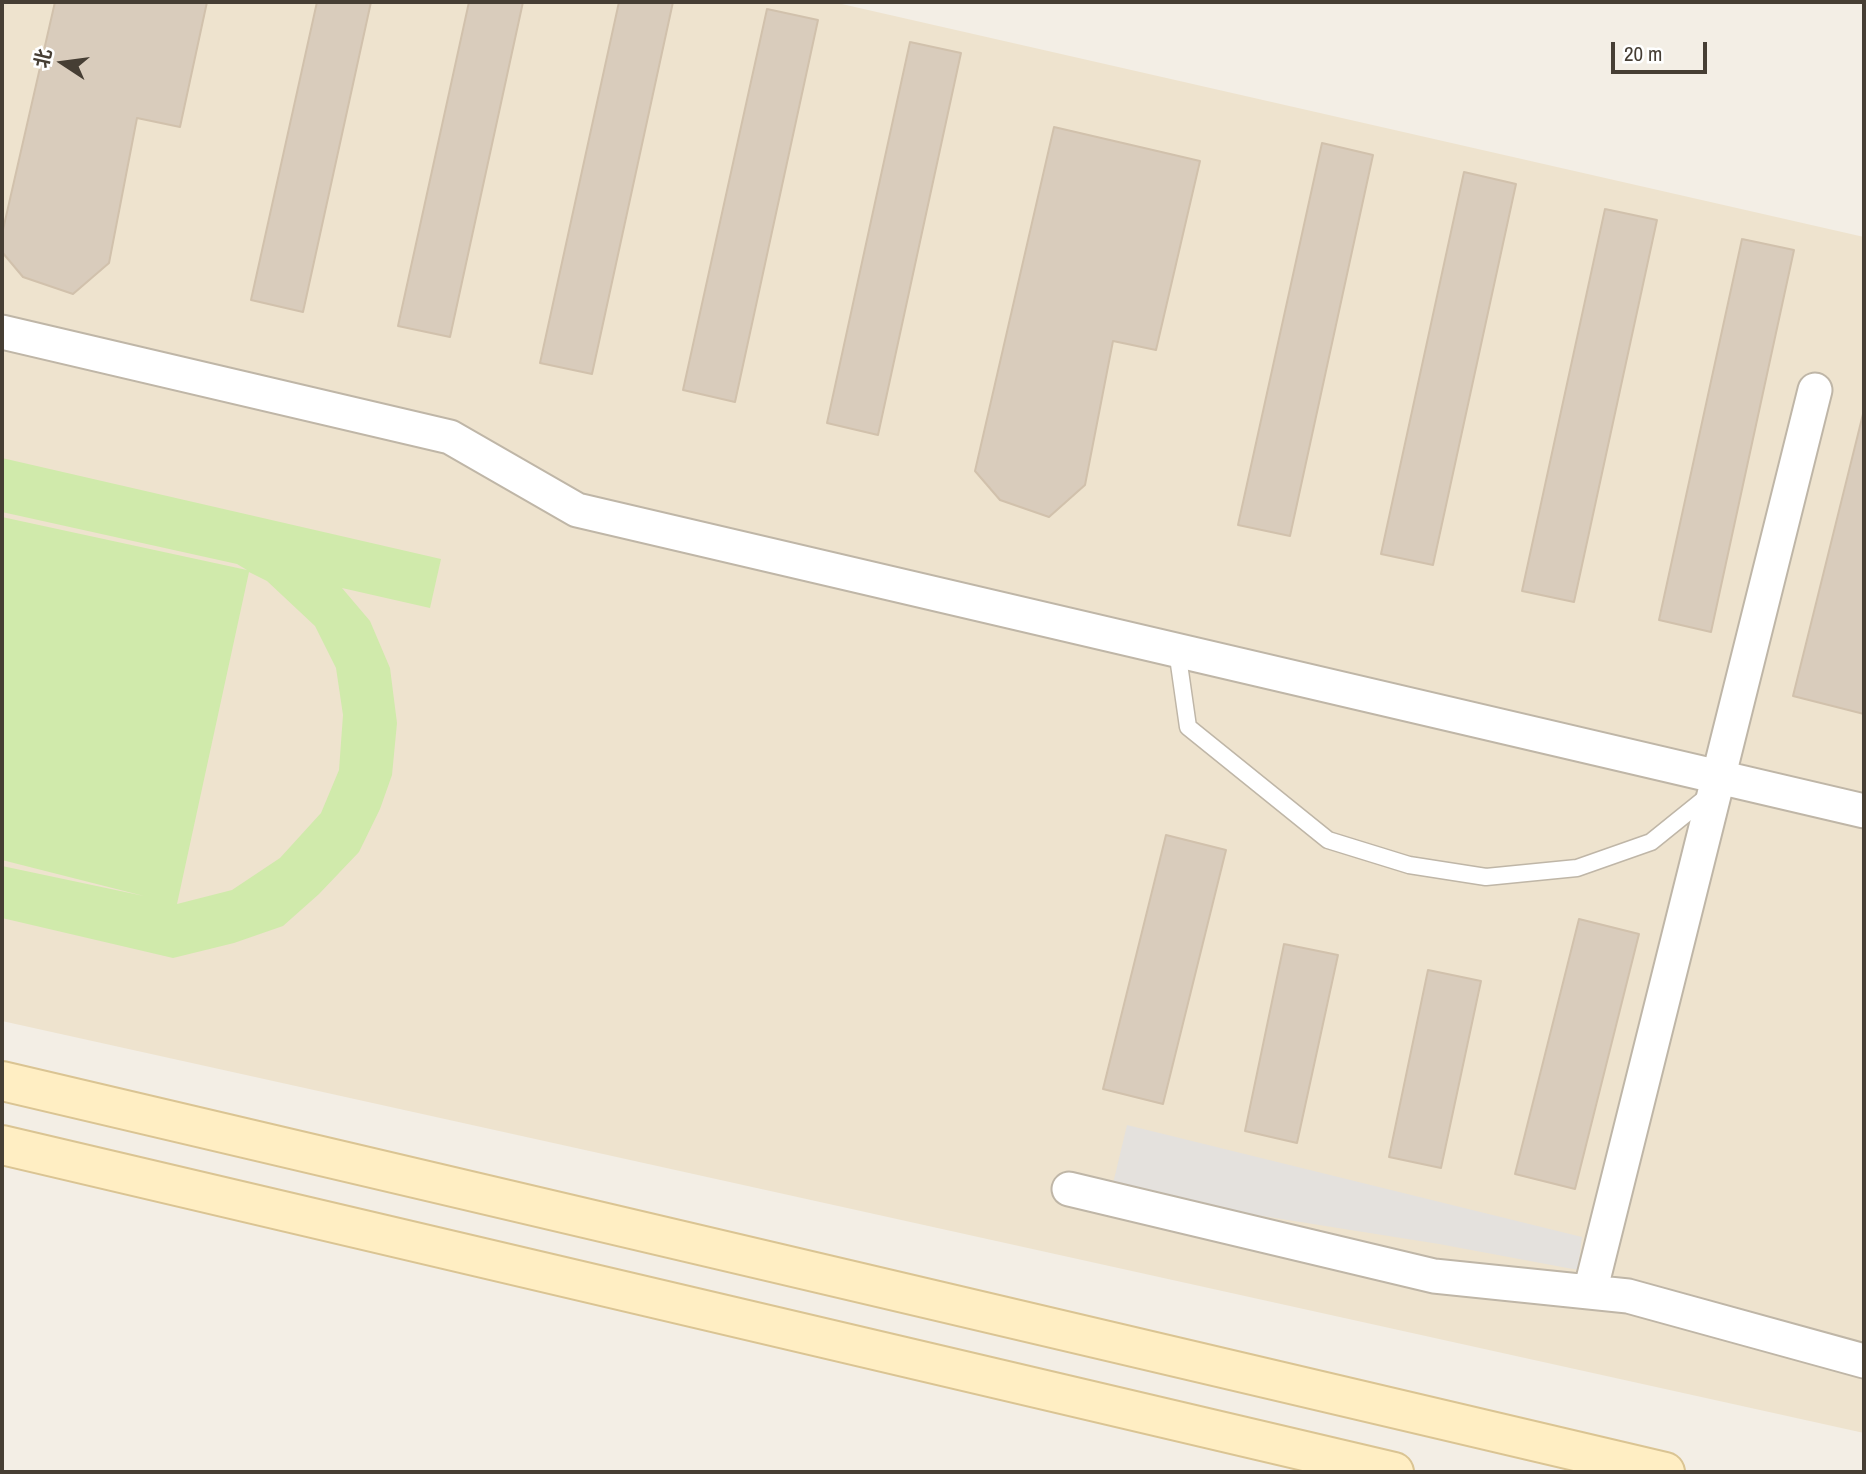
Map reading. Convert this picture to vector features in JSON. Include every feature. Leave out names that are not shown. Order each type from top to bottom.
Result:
[{"type":"street","points":[[2,332],[450,437],[577,510],[1177,650],[1717,784],[1864,811]]},
{"type":"street","points":[[1590,1292],[1815,390]]},
{"type":"street","points":[[2,1081],[1665,1472]]},
{"type":"street","points":[[2,1145],[1394,1472]]},
{"type":"street","points":[[1069,1189],[1434,1276],[1628,1296],[1864,1361]]},
{"type":"lane","points":[[1177,650],[1188,727],[1328,841],[1409,865],[1486,877],[1577,868],[1651,842],[1717,784]]},
{"type":"shaded area","points":[[2,2],[833,2],[1864,237],[1864,1433],[2,1021]]},
{"type":"shaded area","points":[[1127,1125],[1582,1237],[1578,1270],[1439,1244],[1111,1192]]},
{"type":"green space","points":[[2,458],[441,559],[430,608],[342,588],[370,621],[390,668],[397,723],[392,775],[380,809],[359,852],[319,894],[283,926],[234,943],[173,958],[2,918],[2,866],[144,896],[2,860],[2,517],[247,570],[237,564],[2,512]],"holes":[[[249,572],[267,581],[315,626],[336,668],[343,715],[339,770],[321,813],[280,858],[232,890],[177,904]]]},
{"type":"building","points":[[55,2],[207,2],[180,127],[137,118],[109,263],[73,294],[23,277],[2,252],[2,234]]},
{"type":"building","points":[[317,2],[371,2],[303,312],[251,300]]},
{"type":"building","points":[[469,2],[523,2],[450,337],[398,326]]},
{"type":"building","points":[[619,2],[673,2],[592,374],[540,363]]},
{"type":"building","points":[[767,9],[818,20],[735,402],[683,390]]},
{"type":"building","points":[[910,42],[961,53],[878,435],[827,423]]},
{"type":"building","points":[[1054,127],[1200,161],[1156,350],[1113,341],[1085,485],[1049,517],[1000,500],[975,471]]},
{"type":"building","points":[[1322,143],[1373,155],[1290,536],[1238,525]]},
{"type":"building","points":[[1464,172],[1516,184],[1433,565],[1381,554]]},
{"type":"building","points":[[1605,209],[1657,220],[1574,602],[1522,591]]},
{"type":"building","points":[[1742,239],[1794,250],[1711,632],[1659,620]]},
{"type":"building","points":[[1864,410],[1864,714],[1793,696]]},
{"type":"building","points":[[1166,835],[1226,850],[1163,1104],[1103,1089]]},
{"type":"building","points":[[1579,919],[1639,934],[1575,1189],[1515,1174]]},
{"type":"building","points":[[1284,944],[1338,955],[1297,1143],[1245,1131]]},
{"type":"building","points":[[1428,970],[1481,981],[1441,1168],[1389,1157]]}]
